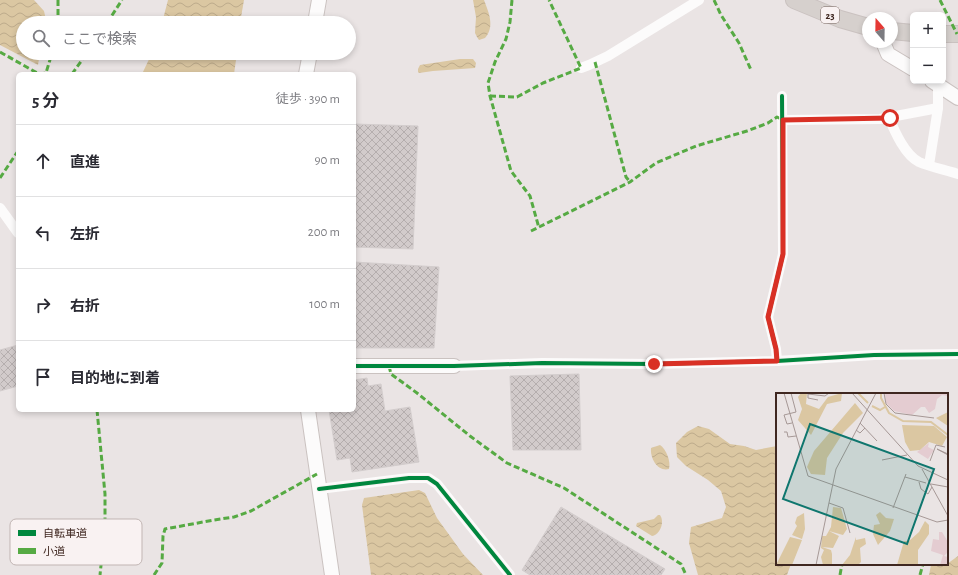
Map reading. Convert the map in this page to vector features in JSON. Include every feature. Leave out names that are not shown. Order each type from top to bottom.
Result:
[{"type":"main road","points":[[316,16],[319,0]]},
{"type":"main road","name":"23","points":[[794,0],[840,20],[862,26]]},
{"type":"main road","points":[[898,32],[910,33]]},
{"type":"main road","points":[[946,34],[958,34]]},
{"type":"main road","points":[[886,48],[888,54],[910,67]]},
{"type":"main road","points":[[306,72],[309,60]]},
{"type":"main road","points":[[937,84],[958,98]]},
{"type":"main road","points":[[356,366],[454,366]]},
{"type":"main road","points":[[308,412],[332,575]]},
{"type":"street","points":[[581,68],[608,56],[699,0]]},
{"type":"street","points":[[929,165],[938,108],[938,90],[936,84]]},
{"type":"street","points":[[777,361],[776,349],[768,317],[783,254],[782,96]]},
{"type":"street","points":[[783,120],[890,118],[938,108]]},
{"type":"street","points":[[890,118],[901,142],[912,157],[919,162],[958,174]]},
{"type":"street","points":[[0,208],[16,230]]},
{"type":"street","points":[[454,366],[542,363],[654,364],[777,361],[874,355],[958,354]]},
{"type":"street","points":[[319,489],[409,478],[428,478],[437,484],[510,575]]},
{"type":"water","points":[[0,0],[34,0],[44,11],[45,16],[16,16],[16,53],[0,45]]},
{"type":"water","points":[[168,0],[244,0],[241,16],[164,16]]},
{"type":"water","points":[[473,0],[484,0],[490,20],[490,29],[488,34],[485,38],[479,40],[475,33],[476,17]]},
{"type":"water","points":[[460,59],[473,59],[476,63],[475,68],[418,72],[420,65]]},
{"type":"water","points":[[28,60],[39,60],[38,65]]},
{"type":"water","points":[[149,60],[236,60],[234,72],[143,72]]},
{"type":"water","points":[[698,426],[709,429],[730,444],[756,450],[776,446],[776,565],[791,565],[787,575],[698,575],[689,543],[691,527],[722,518],[726,507],[721,491],[708,480],[686,466],[677,457],[676,443],[687,432]]},
{"type":"water","points":[[660,445],[668,456],[669,469],[661,469],[653,460],[651,448]]},
{"type":"water","points":[[419,490],[425,493],[437,518],[463,554],[483,575],[371,575],[362,505],[364,498]]},
{"type":"water","points":[[660,515],[662,524],[661,528],[655,535],[652,536],[636,526],[637,523],[654,519]]},
{"type":"water","points":[[958,556],[958,575],[929,575],[931,565],[948,565],[948,563]]},
{"type":"building","points":[[356,124],[418,126],[413,249],[356,247]]},
{"type":"building","points":[[356,262],[439,267],[434,348],[356,348]]},
{"type":"building","points":[[16,346],[16,387],[0,391],[0,350]]},
{"type":"building","points":[[579,374],[581,450],[513,450],[510,376]]},
{"type":"building","points":[[367,378],[368,386],[381,384],[385,411],[410,407],[419,462],[352,472],[350,458],[337,460],[329,412],[356,412],[356,380]]},
{"type":"building","points":[[561,507],[665,569],[661,575],[530,575],[522,570]]},
{"type":"marked path","points":[[58,0],[58,16]]},
{"type":"marked path","points":[[112,16],[122,0]]},
{"type":"marked path","points":[[512,0],[510,22],[506,39],[495,62],[488,83],[490,96],[511,171],[530,196],[539,228]]},
{"type":"marked path","points":[[490,96],[517,97],[543,83],[581,68],[549,0]]},
{"type":"marked path","points":[[714,0],[721,15],[739,43],[751,70]]},
{"type":"marked path","points":[[940,0],[957,34]]},
{"type":"marked path","points":[[0,52],[35,72]]},
{"type":"marked path","points":[[46,72],[50,60]]},
{"type":"marked path","points":[[73,72],[82,60]]},
{"type":"marked path","points":[[595,62],[626,177],[630,182]]},
{"type":"marked path","points":[[531,231],[630,182],[656,163],[696,146],[747,131],[768,123],[777,117],[783,120]]},
{"type":"marked path","points":[[0,178],[16,154]]},
{"type":"marked path","points":[[389,366],[391,374],[507,463],[564,488],[681,564],[686,575]]},
{"type":"marked path","points":[[97,412],[105,494],[105,519]]},
{"type":"marked path","points":[[154,575],[162,563],[163,536],[165,529],[234,517],[251,511],[317,474]]},
{"type":"marked path","points":[[100,575],[101,565]]},
{"type":"marked path","points":[[840,575],[842,565]]},
{"type":"marked path","points":[[920,575],[923,565]]},
{"type":"cycle path","points":[[777,361],[776,349],[768,317],[783,254],[782,96]]},
{"type":"cycle path","points":[[356,366],[454,366],[542,363],[653,364],[777,361],[874,355],[958,354]]},
{"type":"cycle path","points":[[319,489],[409,478],[428,478],[437,484],[510,575]]},
{"type":"route","points":[[654,364],[777,361],[776,349],[768,317],[783,254],[783,120],[890,118]]}]
